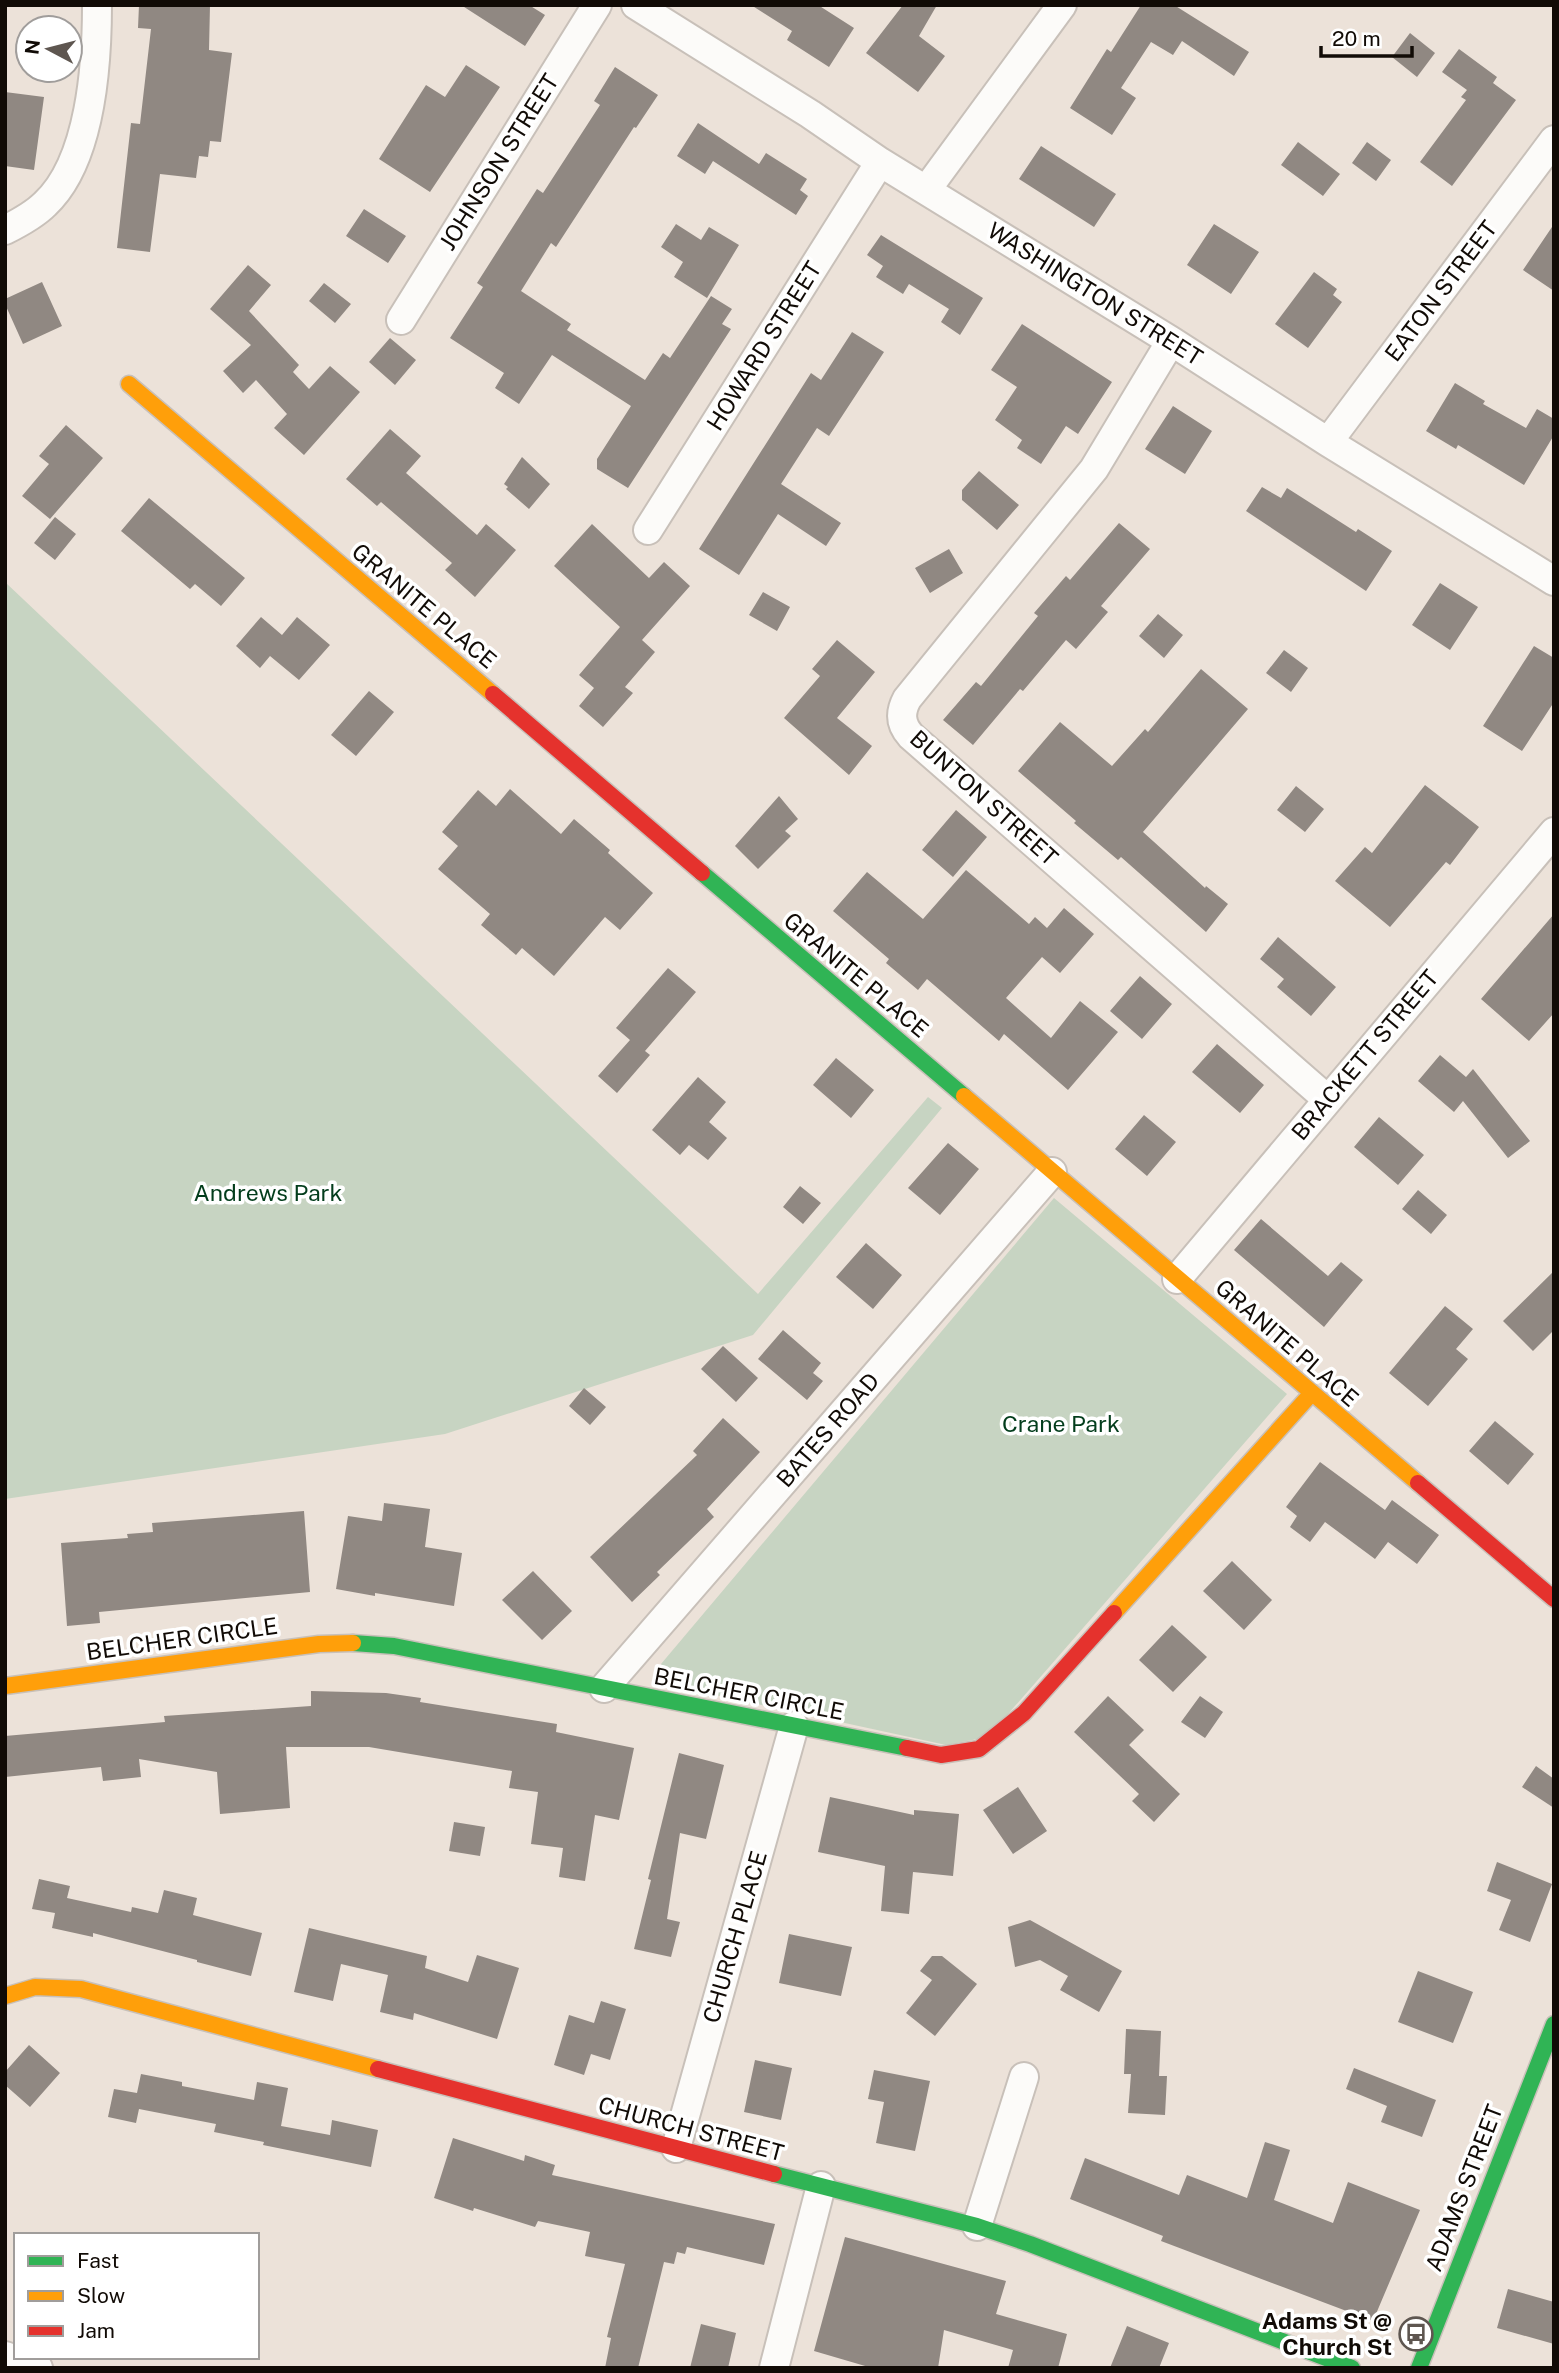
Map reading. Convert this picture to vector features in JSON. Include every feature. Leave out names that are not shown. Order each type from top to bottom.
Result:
[{"type":"street","points":[[5,230],[46,203],[57,191],[72,163],[88,110],[97,5]]},
{"type":"street","name":"JOHNSON STREET","points":[[401,320],[597,5]]},
{"type":"street","name":"WASHINGTON STREET","points":[[636,5],[810,114],[880,162],[1554,581]]},
{"type":"street","points":[[927,189],[1062,5]]},
{"type":"street","name":"EATON STREET","points":[[1328,442],[1554,140]]},
{"type":"street","name":"HOWARD STREET","points":[[648,530],[880,162]]},
{"type":"street","name":"BUNTON STREET","points":[[1171,341],[1094,469],[907,699],[902,708],[902,719],[911,736],[1327,1099]]},
{"type":"street","name":"GRANITE PLACE","points":[[129,384],[1554,1599]]},
{"type":"street","name":"BRACKETT STREET","points":[[1177,1279],[1554,832]]},
{"type":"street","name":"BATES ROAD","points":[[604,1688],[1052,1172]]},
{"type":"street","name":"BELCHER CIRCLE","points":[[5,1686],[303,1646],[359,1643],[394,1646],[941,1755],[979,1749],[1024,1713],[1311,1394]]},
{"type":"street","name":"CHURCH PLACE","points":[[676,2148],[794,1726]]},
{"type":"street","name":"CHURCH STREET","points":[[5,1996],[35,1987],[81,1989],[977,2226],[1352,2368]]},
{"type":"street","name":"ADAMS STREET","points":[[1419,2368],[1551,2036]]},
{"type":"street","points":[[977,2226],[1024,2077]]},
{"type":"street","points":[[774,2368],[821,2186]]},
{"type":"street","points":[[5,2356],[38,2368]]},
{"type":"green space","name":"Andrews Park","points":[[5,582],[758,1294],[928,1097],[942,1108],[753,1335],[445,1434],[5,1499]]},
{"type":"green space","name":"Crane Park","points":[[1054,1198],[1287,1394],[988,1737],[946,1745],[665,1684],[661,1664]]},
{"type":"building","points":[[139,5],[210,5],[209,50],[232,53],[221,142],[210,141],[208,157],[199,156],[196,178],[160,174],[150,252],[117,248],[131,123],[140,124],[151,29],[138,28]]},
{"type":"building","points":[[461,5],[529,5],[545,15],[525,46]]},
{"type":"building","points":[[751,5],[818,5],[854,28],[829,67],[787,40],[792,31]]},
{"type":"building","points":[[903,5],[937,5],[919,36],[945,56],[918,92],[866,53]]},
{"type":"building","points":[[1141,5],[1174,5],[1249,52],[1234,76],[1182,41],[1173,55],[1151,42],[1121,88],[1136,98],[1112,135],[1070,108],[1107,49],[1111,52]]},
{"type":"building","points":[[1410,33],[1435,53],[1417,77],[1392,57]]},
{"type":"building","points":[[1459,49],[1497,77],[1493,83],[1516,100],[1452,186],[1420,162],[1466,100],[1461,97],[1467,90],[1442,72]]},
{"type":"building","points":[[466,65],[500,87],[430,192],[379,159],[426,85],[445,97]]},
{"type":"building","points":[[615,67],[658,95],[556,247],[551,243],[521,291],[571,324],[567,330],[645,380],[663,353],[670,358],[711,296],[732,309],[722,324],[731,329],[628,488],[597,469],[597,459],[631,406],[552,355],[519,404],[495,388],[504,373],[450,338],[483,287],[477,283],[537,189],[543,193],[600,105],[594,101]]},
{"type":"building","points":[[5,92],[44,97],[34,170],[5,166]]},
{"type":"building","points":[[698,123],[759,164],[766,153],[807,179],[800,190],[808,196],[796,215],[713,161],[705,174],[677,156]]},
{"type":"building","points":[[1298,142],[1340,174],[1323,196],[1281,165]]},
{"type":"building","points":[[1367,142],[1391,160],[1376,181],[1352,163]]},
{"type":"building","points":[[1041,146],[1116,194],[1094,227],[1019,179]]},
{"type":"building","points":[[364,209],[406,236],[388,263],[346,236]]},
{"type":"building","points":[[676,224],[701,240],[709,227],[739,245],[707,298],[674,277],[683,262],[661,247]]},
{"type":"building","points":[[1214,224],[1259,252],[1231,294],[1187,265]]},
{"type":"building","points":[[1554,224],[1554,291],[1523,270]]},
{"type":"building","points":[[881,235],[983,298],[960,335],[941,322],[949,309],[909,284],[903,294],[876,277],[883,266],[867,255]]},
{"type":"building","points":[[248,265],[271,285],[249,311],[299,365],[293,372],[309,389],[330,366],[360,392],[304,455],[274,428],[287,414],[256,380],[243,393],[223,371],[251,345],[210,309]]},
{"type":"building","points":[[1314,272],[1337,289],[1333,295],[1342,302],[1308,348],[1275,324]]},
{"type":"building","points":[[42,282],[62,326],[23,344],[5,299]]},
{"type":"building","points":[[324,283],[351,304],[335,323],[309,301]]},
{"type":"building","points":[[1022,324],[1112,382],[1078,434],[1066,426],[1041,464],[1017,448],[1022,440],[995,420],[1017,387],[991,370]]},
{"type":"building","points":[[852,332],[884,352],[829,436],[817,428],[781,484],[841,523],[826,546],[778,514],[739,575],[699,549],[811,373],[821,380]]},
{"type":"building","points":[[390,338],[416,360],[395,385],[369,362]]},
{"type":"building","points":[[1455,383],[1485,401],[1483,404],[1526,428],[1537,409],[1554,419],[1554,435],[1524,485],[1458,445],[1456,449],[1426,431]]},
{"type":"building","points":[[1173,406],[1212,431],[1185,474],[1145,449]]},
{"type":"building","points":[[66,425],[103,458],[50,519],[22,496],[49,464],[39,456]]},
{"type":"building","points":[[390,429],[421,456],[406,473],[477,535],[486,524],[516,550],[475,597],[445,570],[452,563],[381,502],[377,506],[346,479]]},
{"type":"building","points":[[522,457],[550,484],[529,509],[506,489],[508,487],[504,484]]},
{"type":"building","points":[[979,471],[1019,505],[997,530],[962,500],[962,490]]},
{"type":"building","points":[[1262,487],[1281,498],[1287,488],[1356,532],[1358,529],[1392,551],[1366,591],[1246,511]]},
{"type":"building","points":[[149,498],[245,578],[221,606],[195,584],[190,589],[121,531]]},
{"type":"building","points":[[55,517],[76,534],[55,560],[34,543]]},
{"type":"building","points":[[1119,523],[1150,549],[1101,606],[1108,612],[1076,649],[1066,640],[973,745],[943,720],[976,682],[981,686],[1038,616],[1034,613],[1066,576],[1070,580]]},
{"type":"building","points":[[592,524],[649,578],[664,562],[690,586],[642,640],[655,652],[625,687],[633,693],[603,727],[579,706],[594,688],[579,675],[620,627],[554,566]]},
{"type":"building","points":[[949,549],[963,573],[930,593],[915,568]]},
{"type":"building","points":[[1440,583],[1478,607],[1450,650],[1412,625]]},
{"type":"building","points":[[763,592],[790,607],[777,631],[749,615]]},
{"type":"building","points":[[1158,614],[1183,635],[1164,658],[1139,636]]},
{"type":"building","points":[[261,617],[282,635],[297,617],[330,645],[299,680],[270,656],[260,668],[236,646]]},
{"type":"building","points":[[837,640],[875,672],[837,718],[872,746],[849,775],[784,718],[820,676],[812,669]]},
{"type":"building","points":[[1534,646],[1554,658],[1554,702],[1522,751],[1483,726]]},
{"type":"building","points":[[1284,650],[1308,668],[1291,692],[1266,673]]},
{"type":"building","points":[[1201,669],[1248,709],[1143,832],[1205,888],[1206,886],[1228,904],[1206,932],[1121,857],[1118,860],[1074,823],[1076,821],[1018,771],[1060,722],[1112,766],[1145,729],[1148,732]]},
{"type":"building","points":[[369,691],[394,712],[356,756],[331,735]]},
{"type":"building","points":[[1425,785],[1479,827],[1450,865],[1446,862],[1390,927],[1335,881],[1365,847],[1372,853]]},
{"type":"building","points":[[1296,786],[1324,809],[1305,832],[1277,810]]},
{"type":"building","points":[[510,789],[561,834],[574,819],[653,893],[620,930],[605,917],[554,976],[522,948],[516,955],[481,925],[490,914],[438,869],[458,846],[442,832],[478,790],[496,806]]},
{"type":"building","points":[[779,796],[798,819],[785,831],[791,836],[758,869],[735,846]]},
{"type":"building","points":[[956,810],[987,837],[953,877],[922,850]]},
{"type":"building","points":[[966,870],[1029,924],[1035,917],[1047,928],[1064,908],[1094,934],[1060,973],[1042,957],[1006,998],[1051,1038],[1080,1001],[1118,1032],[1068,1090],[1004,1034],[999,1041],[927,979],[918,990],[886,963],[889,959],[833,911],[867,872],[923,919]]},
{"type":"building","points":[[1554,914],[1554,1013],[1529,1041],[1481,999]]},
{"type":"building","points":[[1278,937],[1336,987],[1311,1016],[1277,987],[1284,979],[1260,959]]},
{"type":"building","points":[[668,968],[696,992],[645,1051],[650,1055],[617,1093],[598,1076],[630,1040],[616,1028]]},
{"type":"building","points":[[1140,976],[1172,1004],[1142,1039],[1110,1011]]},
{"type":"building","points":[[1217,1044],[1264,1085],[1240,1113],[1192,1072]]},
{"type":"building","points":[[1440,1055],[1466,1077],[1473,1069],[1530,1141],[1508,1158],[1463,1101],[1454,1112],[1418,1081]]},
{"type":"building","points":[[836,1058],[874,1090],[851,1118],[813,1085]]},
{"type":"building","points":[[698,1077],[726,1102],[709,1122],[727,1138],[708,1160],[689,1145],[680,1155],[652,1130]]},
{"type":"building","points":[[1144,1115],[1176,1142],[1147,1176],[1115,1149]]},
{"type":"building","points":[[1379,1117],[1424,1155],[1398,1185],[1354,1147]]},
{"type":"building","points":[[948,1143],[979,1169],[940,1215],[908,1188]]},
{"type":"building","points":[[800,1186],[821,1203],[803,1224],[783,1207]]},
{"type":"building","points":[[1418,1190],[1447,1215],[1431,1234],[1402,1209]]},
{"type":"building","points":[[1261,1219],[1328,1276],[1341,1262],[1363,1280],[1324,1327],[1234,1250]]},
{"type":"building","points":[[866,1243],[902,1275],[873,1309],[836,1277]]},
{"type":"building","points":[[1554,1271],[1554,1330],[1533,1351],[1503,1321]]},
{"type":"building","points":[[1445,1306],[1473,1329],[1456,1349],[1468,1359],[1428,1406],[1389,1373]]},
{"type":"building","points":[[783,1330],[821,1363],[813,1373],[823,1381],[807,1400],[758,1359]]},
{"type":"building","points":[[723,1346],[758,1378],[736,1402],[701,1369]]},
{"type":"building","points":[[584,1388],[606,1407],[590,1425],[569,1406]]},
{"type":"building","points":[[723,1418],[760,1452],[707,1509],[714,1517],[657,1572],[660,1575],[632,1602],[590,1557],[697,1455],[693,1451]]},
{"type":"building","points":[[1495,1421],[1534,1454],[1508,1485],[1469,1451]]},
{"type":"building","points":[[1320,1462],[1385,1510],[1392,1500],[1439,1535],[1417,1564],[1388,1542],[1375,1559],[1325,1522],[1310,1542],[1290,1527],[1297,1516],[1286,1507]]},
{"type":"building","points":[[384,1503],[430,1509],[425,1547],[462,1553],[454,1606],[336,1589],[348,1516],[382,1521]]},
{"type":"building","points":[[304,1511],[310,1592],[99,1612],[100,1623],[67,1626],[61,1543],[128,1538],[127,1534],[153,1532],[152,1523]]},
{"type":"building","points":[[1232,1561],[1272,1600],[1244,1630],[1203,1591]]},
{"type":"building","points":[[533,1571],[572,1611],[542,1640],[502,1600]]},
{"type":"building","points":[[1172,1625],[1207,1657],[1173,1692],[1139,1660]]},
{"type":"building","points":[[311,1691],[386,1693],[421,1698],[420,1702],[557,1724],[556,1732],[634,1748],[619,1820],[595,1815],[585,1881],[559,1877],[563,1848],[531,1844],[538,1792],[509,1788],[512,1771],[369,1747],[286,1747],[290,1808],[220,1814],[217,1772],[139,1759],[141,1777],[103,1781],[101,1767],[5,1777],[5,1736],[165,1722],[164,1716],[311,1706]]},
{"type":"building","points":[[1108,1696],[1144,1730],[1129,1745],[1180,1794],[1154,1822],[1132,1801],[1139,1794],[1074,1732]]},
{"type":"building","points":[[1200,1696],[1223,1712],[1205,1738],[1181,1722]]},
{"type":"building","points":[[679,1753],[724,1765],[706,1839],[680,1833],[667,1919],[680,1922],[671,1957],[634,1949]]},
{"type":"building","points":[[1536,1766],[1554,1779],[1554,1808],[1522,1787]]},
{"type":"building","points":[[1018,1787],[1047,1831],[1013,1854],[983,1810]]},
{"type":"building","points":[[830,1797],[914,1815],[914,1810],[959,1814],[953,1876],[913,1872],[909,1914],[881,1911],[885,1866],[818,1852]]},
{"type":"building","points":[[454,1822],[485,1827],[480,1856],[449,1851]]},
{"type":"building","points":[[1497,1862],[1552,1884],[1530,1942],[1499,1930],[1511,1900],[1487,1891]]},
{"type":"building","points":[[39,1879],[70,1886],[67,1898],[131,1912],[132,1907],[158,1913],[164,1890],[197,1898],[193,1915],[262,1933],[251,1976],[93,1933],[93,1937],[52,1928],[55,1913],[32,1909]]},
{"type":"building","points":[[1030,1920],[1122,1971],[1099,2012],[1060,1990],[1068,1976],[1040,1960],[1015,1967],[1008,1927]]},
{"type":"building","points":[[309,1928],[427,1956],[425,1968],[468,1982],[477,1955],[519,1968],[497,2039],[414,2013],[413,2020],[380,2012],[388,1975],[341,1964],[333,2001],[294,1992]]},
{"type":"building","points":[[789,1934],[852,1947],[841,1996],[779,1983]]},
{"type":"building","points":[[932,1956],[942,1956],[977,1984],[935,2036],[906,2013],[932,1980],[920,1971]]},
{"type":"building","points":[[1418,1971],[1473,1992],[1453,2043],[1398,2022]]},
{"type":"building","points":[[601,2001],[626,2009],[610,2060],[591,2054],[584,2075],[554,2065],[569,2015],[594,2023]]},
{"type":"building","points":[[1126,2029],[1161,2031],[1159,2076],[1167,2076],[1165,2115],[1128,2113],[1131,2074],[1124,2074]]},
{"type":"building","points":[[29,2045],[60,2073],[30,2107],[5,2085],[5,2072]]},
{"type":"building","points":[[755,2060],[792,2068],[781,2120],[744,2112]]},
{"type":"building","points":[[1354,2068],[1436,2100],[1422,2137],[1381,2122],[1387,2106],[1346,2089]]},
{"type":"building","points":[[874,2070],[930,2081],[915,2151],[876,2143],[884,2102],[868,2099]]},
{"type":"building","points":[[141,2074],[182,2082],[182,2086],[254,2100],[257,2082],[288,2088],[281,2126],[330,2135],[332,2120],[378,2130],[371,2167],[263,2145],[264,2142],[214,2132],[216,2124],[139,2109],[136,2123],[108,2117],[114,2089],[137,2093]]},
{"type":"building","points":[[453,2138],[524,2161],[525,2155],[555,2165],[552,2175],[775,2224],[764,2265],[687,2247],[685,2254],[677,2252],[674,2264],[664,2262],[638,2368],[605,2368],[611,2338],[607,2337],[625,2264],[585,2256],[590,2232],[538,2221],[535,2227],[434,2198]]},
{"type":"building","points":[[1265,2142],[1290,2150],[1274,2200],[1333,2223],[1348,2182],[1420,2210],[1373,2321],[1161,2241],[1163,2236],[1070,2199],[1085,2158],[1179,2195],[1187,2175],[1247,2198]]},
{"type":"building","points":[[845,2237],[1006,2281],[996,2314],[1067,2334],[1058,2368],[1008,2368],[1013,2350],[944,2330],[938,2368],[872,2368],[814,2351]]},
{"type":"building","points":[[1508,2289],[1554,2302],[1554,2344],[1497,2328]]},
{"type":"building","points":[[701,2324],[736,2333],[728,2368],[690,2368]]},
{"type":"building","points":[[1127,2326],[1169,2343],[1159,2368],[1110,2368]]},
{"type":"traffic: fast","points":[[702,873],[964,1096]]},
{"type":"traffic: fast","points":[[353,1643],[394,1646],[907,1748]]},
{"type":"traffic: fast","points":[[1419,2368],[1554,2024]]},
{"type":"traffic: fast","points":[[774,2174],[977,2226],[1352,2368]]},
{"type":"traffic: slow","points":[[129,384],[493,694]]},
{"type":"traffic: slow","points":[[964,1096],[1418,1483]]},
{"type":"traffic: slow","points":[[1114,1613],[1311,1394]]},
{"type":"traffic: slow","points":[[5,1686],[319,1644],[353,1643]]},
{"type":"traffic: slow","points":[[5,1996],[35,1987],[81,1989],[378,2069]]},
{"type":"traffic: jam","points":[[493,694],[702,873]]},
{"type":"traffic: jam","points":[[1418,1483],[1554,1599]]},
{"type":"traffic: jam","points":[[907,1748],[941,1755],[979,1749],[1024,1713],[1114,1613]]},
{"type":"traffic: jam","points":[[378,2069],[774,2174]]},
{"type":"place","name":"Adams St @ Church St","points":[[1416,2334]]}]
